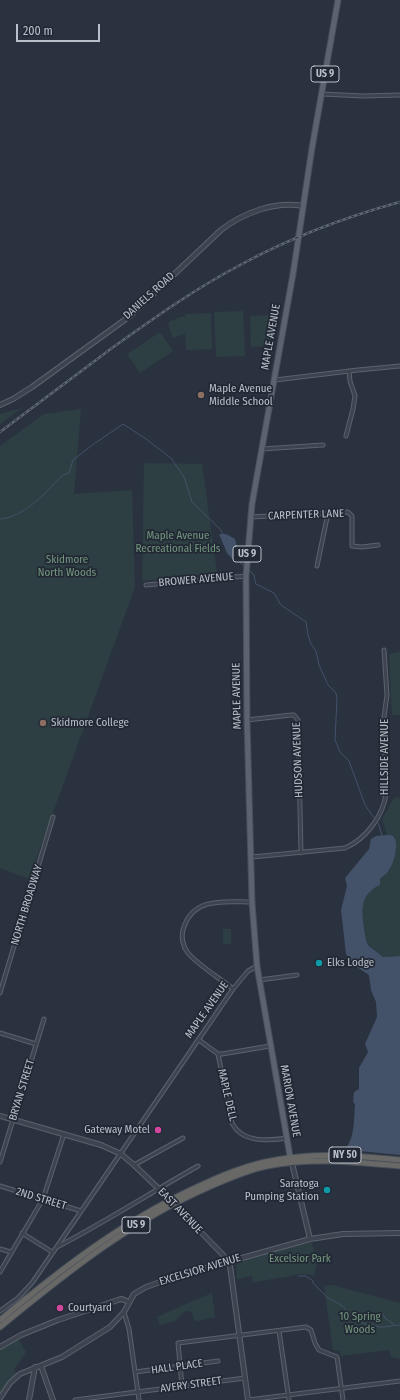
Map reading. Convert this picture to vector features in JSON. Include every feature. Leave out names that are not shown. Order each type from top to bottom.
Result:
[{"type":"highway","name":"NY 50","points":[[291,1160],[340,1155],[400,1160]]},
{"type":"highway","name":"NY 50","points":[[291,1160],[335,1160],[400,1166]]},
{"type":"highway","name":"US 9","points":[[0,1320],[46,1282],[100,1242],[171,1202],[244,1173],[291,1160]]},
{"type":"highway","name":"US 9","points":[[0,1327],[73,1269],[114,1239],[171,1202]]},
{"type":"main road","name":"MAPLE AVENUE","points":[[257,966],[252,902],[252,857],[247,720],[246,576],[250,517],[293,273],[338,0]]},
{"type":"main road","name":"MARION AVENUE","points":[[257,966],[291,1160]]},
{"type":"street","points":[[322,94],[364,96],[400,95]]},
{"type":"street","name":"DANIELS ROAD","points":[[0,405],[32,387],[130,316],[231,222],[248,213],[268,208],[289,205],[303,206]]},
{"type":"street","points":[[273,380],[400,366]]},
{"type":"street","points":[[346,436],[355,396],[349,371]]},
{"type":"street","points":[[262,449],[323,446]]},
{"type":"street","name":"CARPENTER LANE","points":[[250,517],[348,512],[353,522],[352,546],[378,545]]},
{"type":"street","points":[[317,566],[328,513]]},
{"type":"street","name":"BROWER AVENUE","points":[[146,585],[246,576]]},
{"type":"street","name":"HILLSIDE AVENUE","points":[[252,857],[345,848],[360,840],[367,833],[384,804],[386,794],[384,717],[387,695],[384,650]]},
{"type":"street","name":"HUDSON AVENUE","points":[[247,720],[294,715],[298,720],[301,853]]},
{"type":"street","name":"NORTH BROADWAY","points":[[0,993],[54,817]]},
{"type":"street","points":[[233,989],[188,953],[183,942],[183,932],[190,914],[204,905],[216,902],[252,902]]},
{"type":"street","name":"MAPLE AVENUE","points":[[0,1311],[25,1291],[121,1154],[233,989],[248,971],[257,966]]},
{"type":"street","points":[[259,980],[297,975]]},
{"type":"street","name":"BRYAN STREET","points":[[0,1162],[44,1019]]},
{"type":"street","points":[[0,1033],[36,1044]]},
{"type":"street","name":"MAPLE DELL","points":[[199,1040],[218,1054],[232,1123],[235,1129],[245,1135],[262,1140],[287,1138]]},
{"type":"street","points":[[218,1054],[270,1046]]},
{"type":"street","name":"EAST AVENUE","points":[[0,1116],[101,1145],[121,1154],[158,1188],[218,1250],[230,1266],[248,1400]]},
{"type":"street","points":[[0,1272],[10,1252],[43,1199],[64,1134]]},
{"type":"street","points":[[134,1165],[183,1138]]},
{"type":"street","name":"MARION AVENUE","points":[[291,1160],[310,1239]]},
{"type":"street","points":[[55,1247],[81,1234],[198,1166]]},
{"type":"street","name":"2ND STREET","points":[[0,1186],[81,1211]]},
{"type":"street","points":[[22,1233],[52,1252]]},
{"type":"street","name":"EXCELSIOR AVENUE","points":[[129,1302],[134,1294],[146,1287],[181,1275],[310,1239],[344,1234],[400,1233]]},
{"type":"street","points":[[0,1249],[10,1252]]},
{"type":"street","points":[[0,1347],[12,1339],[58,1320],[118,1300],[122,1299],[129,1302],[118,1320],[104,1332],[65,1355],[20,1374],[10,1383],[0,1398]]},
{"type":"street","points":[[124,1312],[129,1329],[139,1400]]},
{"type":"street","points":[[182,1386],[178,1343],[303,1327],[311,1330],[315,1343],[320,1350],[337,1358],[343,1400]]},
{"type":"street","points":[[279,1331],[289,1400]]},
{"type":"street","name":"HALL PLACE","points":[[135,1372],[218,1361]]},
{"type":"street","points":[[41,1366],[53,1400]]},
{"type":"street","points":[[29,1400],[35,1367]]},
{"type":"street","name":"AVERY STREET","points":[[75,1400],[245,1378]]},
{"type":"street","points":[[248,1400],[400,1381]]},
{"type":"green space","points":[[243,311],[245,356],[216,357],[214,312]]},
{"type":"green space","points":[[211,313],[212,349],[186,350],[185,333],[173,338],[168,324],[169,322],[180,317],[185,317],[185,314]]},
{"type":"green space","points":[[270,315],[271,346],[251,347],[250,316]]},
{"type":"green space","points":[[160,332],[173,351],[140,373],[127,354]]},
{"type":"green space","points":[[22,408],[0,424],[0,414]]},
{"type":"green space","name":"Skidmore North Woods","points":[[81,409],[74,494],[132,490],[135,587],[29,879],[0,868],[0,446],[44,414]]},
{"type":"green space","name":"Maple Avenue Recreational Fields","points":[[144,463],[202,464],[217,573],[142,581]]},
{"type":"green space","points":[[400,652],[400,715],[392,715],[389,654]]},
{"type":"green space","points":[[400,797],[400,956],[383,957],[368,944],[366,940],[363,910],[364,901],[369,891],[388,872],[394,859],[396,847],[395,838],[393,835],[387,835],[382,819],[394,798]]},
{"type":"green space","points":[[223,929],[231,929],[231,944],[223,944]]},
{"type":"green space","name":"Excelsior Park","points":[[308,1242],[312,1243],[317,1260],[314,1276],[302,1274],[238,1285],[253,1282],[252,1276],[237,1279],[236,1263]]},
{"type":"green space","name":"10 Spring Woods","points":[[332,1285],[400,1303],[400,1359],[391,1357],[389,1350],[341,1356],[340,1351],[333,1350],[324,1286]]},
{"type":"green space","points":[[212,1293],[215,1317],[198,1321],[194,1320],[190,1311],[185,1311],[175,1321],[160,1325],[157,1317]]},
{"type":"green space","points":[[18,1338],[26,1352],[14,1369],[16,1374],[8,1381],[0,1394],[0,1349]]},
{"type":"water","points":[[219,534],[226,534],[235,539],[237,548],[236,563],[227,553]]},
{"type":"water","points":[[376,836],[393,836],[395,839],[396,847],[394,858],[391,867],[380,879],[380,885],[367,895],[364,900],[363,920],[368,945],[383,957],[400,956],[400,1155],[349,1150],[346,1148],[353,1133],[355,1104],[353,1102],[354,1092],[359,1089],[359,1068],[368,1052],[365,1044],[377,1017],[376,1002],[371,990],[369,975],[354,965],[346,954],[341,910],[347,886],[345,878],[369,849],[371,839]]},
{"type":"waterway","points":[[0,519],[14,516],[35,502],[59,478],[69,473],[73,460],[123,424],[171,458],[184,477],[192,502],[219,528],[224,535]]},
{"type":"waterway","points":[[236,559],[244,566]]},
{"type":"waterway","points":[[248,569],[254,575],[256,584],[274,593],[281,605],[306,622],[308,635],[311,644],[316,651],[319,665],[328,685],[336,693],[335,740],[340,752],[349,761],[365,805],[379,825],[382,836]]},
{"type":"waterway","points":[[299,1276],[306,1276],[313,1281],[313,1283],[328,1298],[341,1305],[355,1318],[367,1325],[381,1327],[400,1325]]},
{"type":"waterway","points":[[383,1314],[385,1318],[395,1325]]},
{"type":"railway","points":[[0,432],[112,348],[192,293],[225,273],[300,236],[339,221],[400,202]]},
{"type":"place","name":"Maple Avenue Middle School","points":[[201,395]]},
{"type":"place","name":"Skidmore College","points":[[43,723]]},
{"type":"place","name":"Elks Lodge","points":[[319,963]]},
{"type":"place","name":"Gateway Motel","points":[[158,1130]]},
{"type":"place","name":"Saratoga Pumping Station","points":[[327,1190]]},
{"type":"place","name":"Courtyard","points":[[60,1308]]}]
